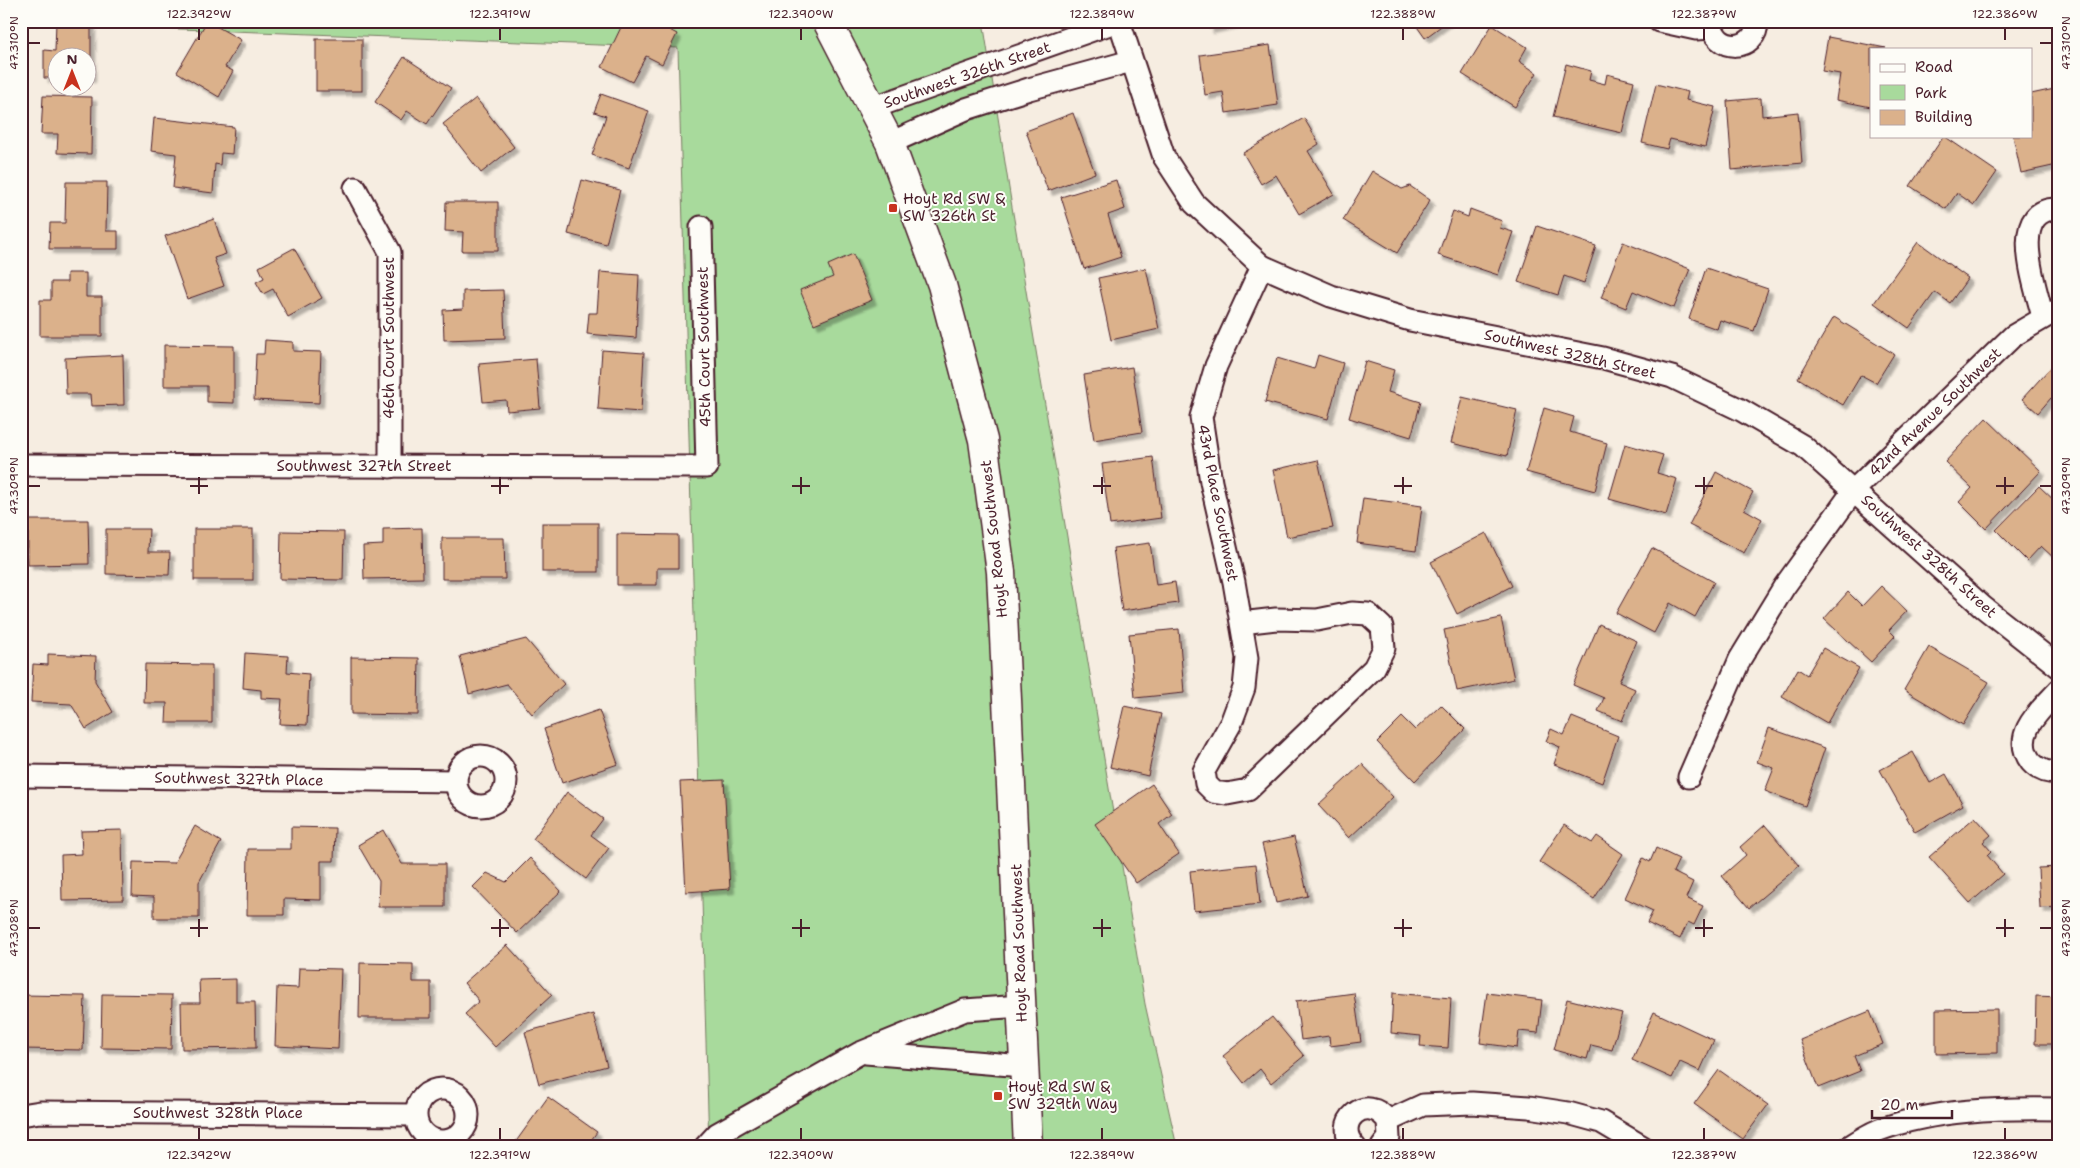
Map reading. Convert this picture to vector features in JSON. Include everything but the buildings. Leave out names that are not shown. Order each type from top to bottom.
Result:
[{"type":"main road","name":"Hoyt Road Southwest","points":[[827,21],[890,143],[942,285],[983,440],[1001,572],[1028,1147]]},
{"type":"street","name":"Southwest 326th Street","points":[[872,108],[1118,21]]},
{"type":"street","points":[[1118,21],[1164,157],[1194,203],[1262,266]]},
{"type":"street","points":[[1659,21],[1696,29],[1711,25],[1722,43],[1730,46],[1740,45],[1754,35],[1757,21]]},
{"type":"street","points":[[890,143],[966,109],[1029,89],[1131,61]]},
{"type":"street","name":"46th Court Southwest","points":[[355,188],[390,252],[390,467]]},
{"type":"street","name":"42nd Avenue Southwest","points":[[1689,777],[1740,659],[1784,587],[1854,490],[2013,336],[2051,313],[2030,264],[2027,235],[2037,216],[2052,209]]},
{"type":"street","name":"45th Court Southwest","points":[[701,227],[706,467]]},
{"type":"street","name":"Southwest 328th Street","points":[[1262,266],[1331,296],[1410,320],[1603,358],[1672,377],[1741,410],[1803,446],[1983,607],[2059,668]]},
{"type":"street","name":"43rd Place Southwest","points":[[1241,623],[1276,619],[1317,620],[1352,613],[1368,614],[1382,627],[1384,648],[1374,668],[1248,790],[1227,794],[1214,792],[1206,784],[1204,772],[1232,723],[1244,688],[1247,658],[1211,482],[1201,418],[1216,366],[1262,266]]},
{"type":"street","name":"Southwest 327th Street","points":[[21,465],[706,467]]},
{"type":"street","points":[[2059,690],[2030,723],[2025,733],[2024,744],[2032,764],[2041,770],[2059,772]]},
{"type":"street","name":"Southwest 327th Place","points":[[21,776],[456,781]]},
{"type":"street","points":[[705,1147],[717,1134],[860,1053],[965,1010],[1021,1006]]},
{"type":"street","points":[[860,1053],[1024,1066]]},
{"type":"street","points":[[1388,1121],[1423,1105],[1472,1102],[1530,1107],[1568,1113],[1601,1122],[1643,1147]]},
{"type":"street","points":[[1355,1147],[1348,1139],[1347,1131],[1352,1115],[1368,1108],[1376,1110],[1388,1121],[1389,1138],[1382,1147]]},
{"type":"street","points":[[1848,1147],[1879,1130],[1941,1114],[2027,1108],[2059,1109]]},
{"type":"street","name":"Southwest 328th Place","points":[[21,1115],[50,1112],[415,1115]]},
{"type":"green space","points":[[21,21],[983,21],[1011,201],[1145,1004],[1177,1147],[709,1147],[678,48],[22,23]]},
{"type":"place","name":"Hoyt Rd SW & SW 326th St","points":[[893,208]]},
{"type":"place","name":"Hoyt Rd SW & SW 329th Way","points":[[998,1096]]}]
